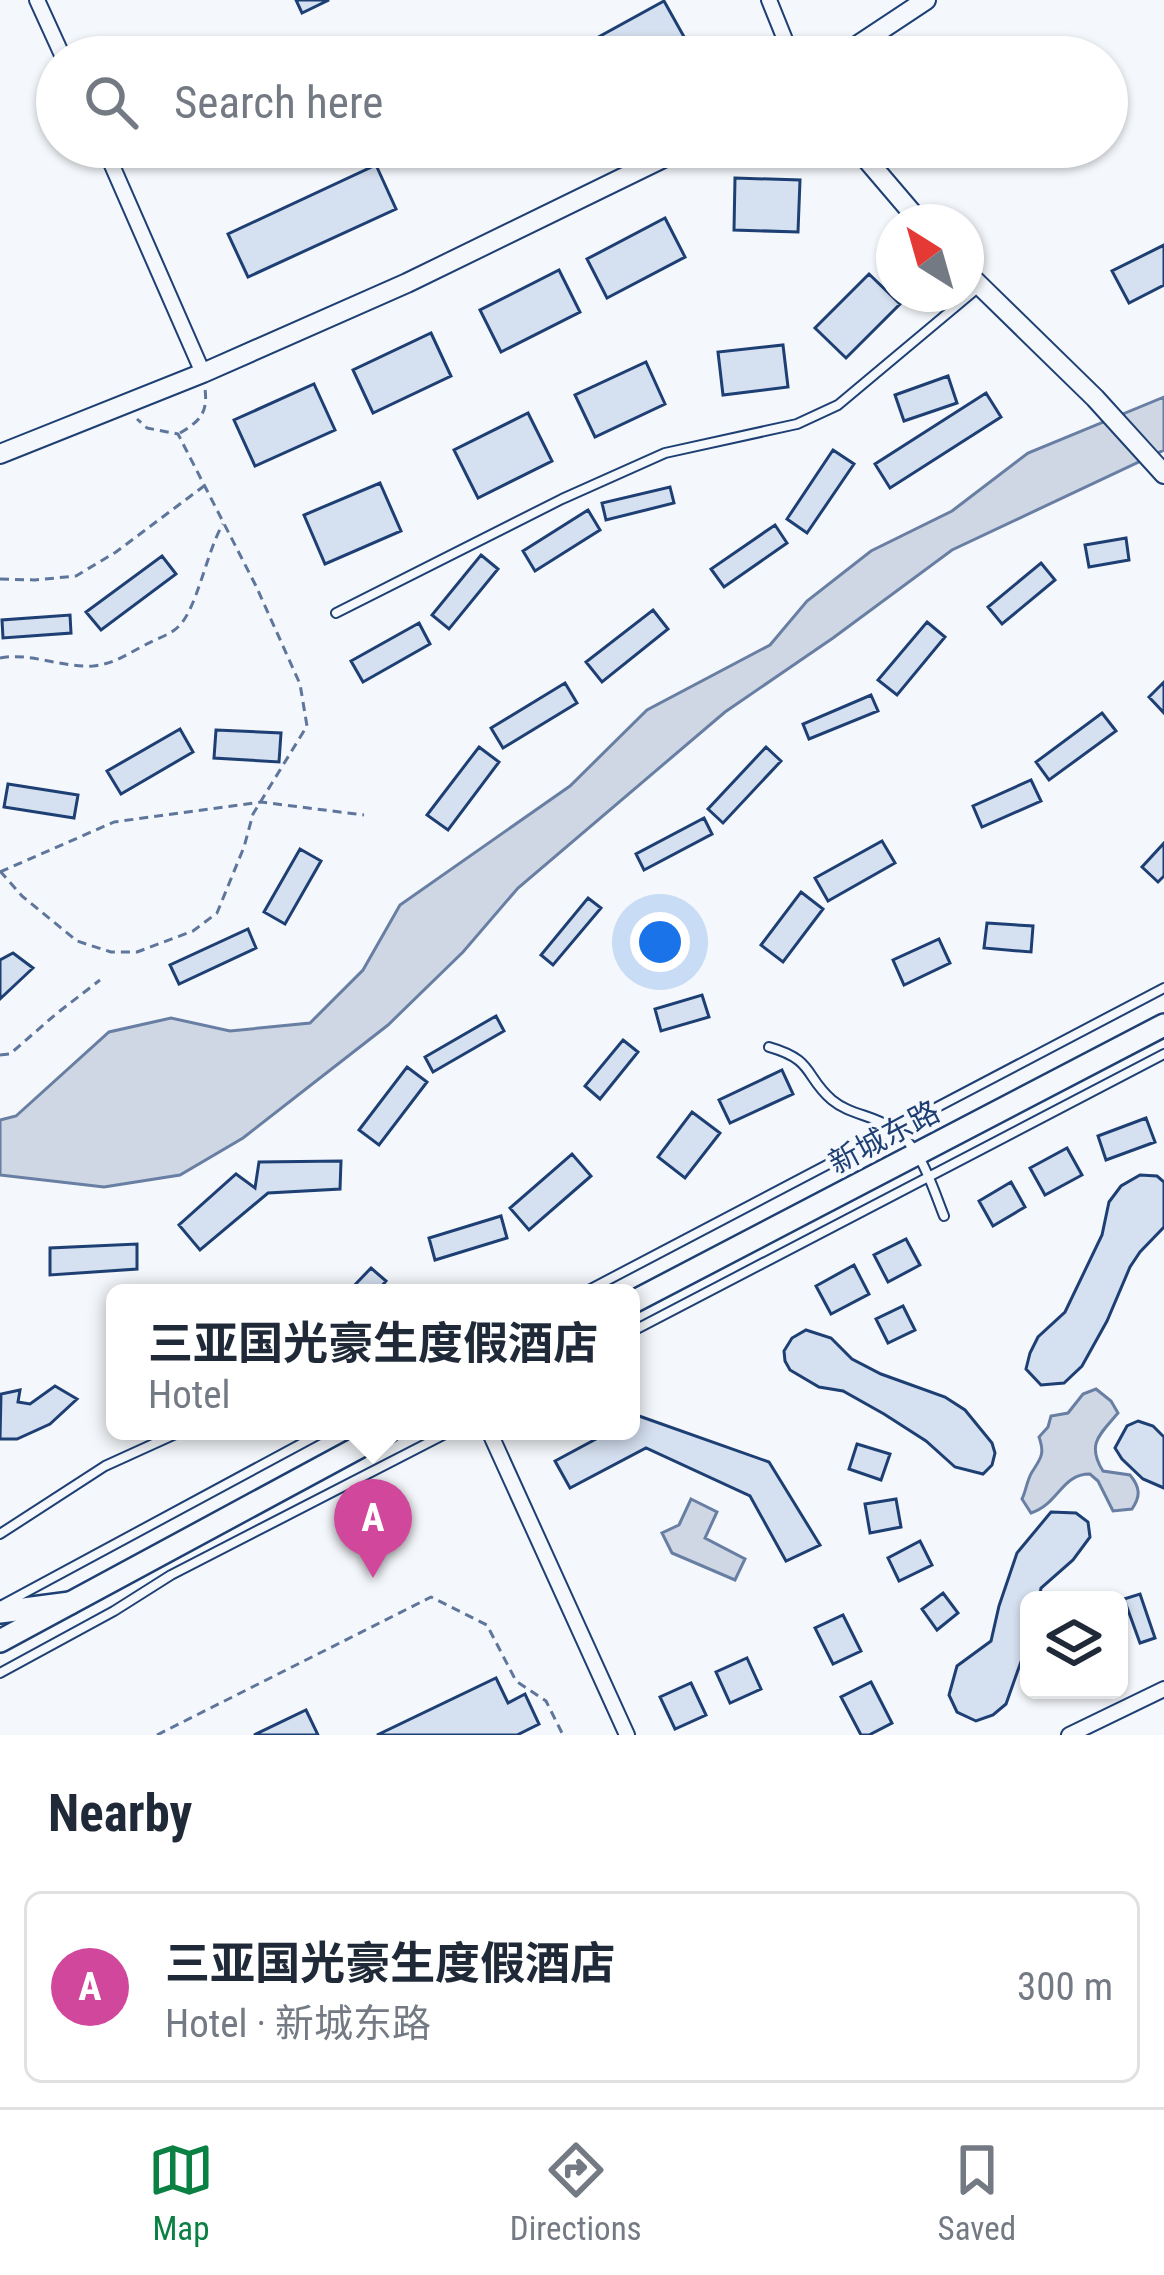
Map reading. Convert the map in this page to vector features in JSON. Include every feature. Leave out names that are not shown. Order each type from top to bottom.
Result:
[{"type":"main road","name":"新城东路","points":[[640,1298],[1164,1025]]},
{"type":"main road","points":[[0,1641],[371,1440]]},
{"type":"main road","points":[[0,1609],[70,1603]]},
{"type":"street","points":[[37,0],[53,36]]},
{"type":"street","points":[[769,0],[784,36]]},
{"type":"street","points":[[872,36],[926,0]]},
{"type":"street","points":[[113,168],[203,373]]},
{"type":"street","points":[[0,454],[203,373],[407,283],[643,168]]},
{"type":"street","points":[[874,168],[905,204]]},
{"type":"street","points":[[984,290],[1095,398],[1161,471]]},
{"type":"street","points":[[494,1440],[627,1735]]},
{"type":"street","points":[[1069,1735],[1164,1689]]},
{"type":"lane","points":[[336,613],[562,499],[665,453],[797,424],[838,405],[938,312]]},
{"type":"lane","points":[[600,1284],[1164,988]]},
{"type":"lane","points":[[769,1047],[791,1053],[808,1067],[830,1098],[853,1114],[895,1129],[917,1154],[944,1216]]},
{"type":"lane","points":[[640,1327],[1164,1054]]},
{"type":"lane","points":[[0,1534],[105,1466],[162,1440]]},
{"type":"lane","points":[[0,1609],[309,1440]]},
{"type":"lane","points":[[0,1673],[171,1575],[434,1440]]},
{"type":"path","points":[[121,406],[147,428],[178,434],[195,424],[207,404],[203,373]]},
{"type":"path","points":[[178,434],[300,683],[308,726],[254,814],[217,913],[193,931],[137,952],[111,952],[77,941],[22,896],[0,871],[114,822],[262,802],[364,815]]},
{"type":"path","points":[[0,579],[76,576],[205,485]]},
{"type":"path","points":[[0,658],[14,655],[95,666],[122,659],[180,626],[224,523]]},
{"type":"path","points":[[0,1055],[10,1054],[100,980]]},
{"type":"path","points":[[158,1735],[431,1597],[487,1625],[516,1681],[546,1701],[563,1735]]},
{"type":"shaded area","points":[[1164,397],[1164,450],[952,550],[725,712],[518,888],[463,952],[388,1025],[243,1138],[180,1175],[104,1187],[0,1175],[0,1120],[16,1116],[109,1032],[171,1018],[230,1031],[310,1023],[363,970],[400,905],[570,786],[647,710],[770,645],[807,601],[871,551],[952,511],[1028,453]]},
{"type":"shaded area","points":[[1096,1389],[1118,1413],[1097,1440],[1098,1462],[1103,1471],[1130,1475],[1138,1492],[1135,1504],[1132,1509],[1113,1511],[1090,1474],[1072,1479],[1031,1513],[1022,1499],[1041,1456],[1039,1437],[1051,1416],[1068,1413],[1083,1394]]},
{"type":"shaded area","points":[[691,1499],[717,1512],[705,1538],[745,1559],[735,1580],[672,1553],[662,1533],[679,1525]]},
{"type":"building","points":[[296,0],[329,0],[302,13]]},
{"type":"building","points":[[664,1],[684,36],[600,36]]},
{"type":"building","points":[[370,168],[377,168],[396,209],[248,277],[228,234]]},
{"type":"building","points":[[735,178],[800,180],[798,232],[734,230]]},
{"type":"building","points":[[665,218],[685,257],[607,298],[587,259]]},
{"type":"building","points":[[1164,245],[1164,285],[1129,303],[1112,271]]},
{"type":"building","points":[[559,270],[580,312],[501,352],[480,310]]},
{"type":"building","points":[[869,274],[876,281],[876,312],[892,312],[846,358],[815,328]]},
{"type":"building","points":[[431,333],[451,376],[373,413],[353,370]]},
{"type":"building","points":[[783,345],[788,387],[723,395],[718,352]]},
{"type":"building","points":[[646,362],[665,404],[595,437],[575,395]]},
{"type":"building","points":[[948,376],[957,403],[904,421],[895,395]]},
{"type":"building","points":[[314,384],[335,430],[255,466],[234,420]]},
{"type":"building","points":[[986,393],[1001,417],[890,488],[875,464]]},
{"type":"building","points":[[528,413],[552,461],[478,498],[454,450]]},
{"type":"building","points":[[833,450],[854,464],[807,533],[787,519]]},
{"type":"building","points":[[380,483],[401,531],[325,564],[304,515]]},
{"type":"building","points":[[670,487],[674,503],[606,520],[602,503]]},
{"type":"building","points":[[588,510],[600,530],[535,571],[523,551]]},
{"type":"building","points":[[775,525],[787,543],[724,587],[711,569]]},
{"type":"building","points":[[1126,538],[1129,560],[1089,567],[1085,545]]},
{"type":"building","points":[[481,555],[498,569],[449,629],[432,615]]},
{"type":"building","points":[[162,556],[176,574],[101,630],[86,612]]},
{"type":"building","points":[[1041,563],[1055,580],[1002,624],[988,607]]},
{"type":"building","points":[[653,610],[668,629],[602,682],[586,662]]},
{"type":"building","points":[[70,615],[71,633],[3,638],[2,620]]},
{"type":"building","points":[[927,622],[945,637],[897,695],[878,680]]},
{"type":"building","points":[[419,623],[430,644],[363,682],[351,661]]},
{"type":"building","points":[[1164,682],[1164,713],[1149,697]]},
{"type":"building","points":[[565,683],[577,703],[503,748],[491,728]]},
{"type":"building","points":[[871,695],[878,711],[809,739],[803,724]]},
{"type":"building","points":[[1102,713],[1116,731],[1049,780],[1036,762]]},
{"type":"building","points":[[180,729],[193,752],[121,794],[107,771]]},
{"type":"building","points":[[216,730],[281,733],[279,762],[214,758]]},
{"type":"building","points":[[479,747],[499,762],[448,830],[427,815]]},
{"type":"building","points":[[766,747],[781,761],[723,823],[708,809]]},
{"type":"building","points":[[1031,780],[1041,801],[982,827],[973,806]]},
{"type":"building","points":[[8,784],[78,795],[74,818],[4,807]]},
{"type":"building","points":[[704,818],[712,834],[644,870],[636,854]]},
{"type":"building","points":[[882,841],[895,863],[828,901],[815,878]]},
{"type":"building","points":[[1164,843],[1164,876],[1158,882],[1142,867]]},
{"type":"building","points":[[300,849],[321,861],[285,924],[264,912]]},
{"type":"building","points":[[801,892],[823,909],[783,962],[761,945]]},
{"type":"building","points":[[588,898],[601,908],[553,965],[541,955]]},
{"type":"building","points":[[987,923],[1033,926],[1031,952],[984,948]]},
{"type":"building","points":[[248,929],[256,948],[179,984],[170,965]]},
{"type":"building","points":[[939,939],[950,963],[904,985],[893,960]]},
{"type":"building","points":[[13,953],[33,968],[0,999],[0,960]]},
{"type":"building","points":[[702,995],[709,1017],[661,1031],[655,1009]]},
{"type":"building","points":[[496,1016],[504,1031],[433,1072],[425,1057]]},
{"type":"building","points":[[623,1040],[638,1052],[600,1099],[585,1086]]},
{"type":"building","points":[[407,1067],[427,1082],[379,1145],[359,1130]]},
{"type":"building","points":[[782,1070],[793,1094],[730,1123],[719,1100]]},
{"type":"building","points":[[692,1112],[720,1133],[685,1178],[658,1157]]},
{"type":"building","points":[[1146,1118],[1155,1142],[1106,1160],[1098,1136]]},
{"type":"building","points":[[1067,1148],[1082,1175],[1045,1195],[1030,1168]]},
{"type":"building","points":[[572,1154],[591,1176],[529,1230],[510,1208]]},
{"type":"building","points":[[341,1161],[340,1189],[268,1193],[200,1250],[179,1225],[236,1174],[255,1188],[259,1162]]},
{"type":"building","points":[[1140,1175],[1157,1176],[1164,1182],[1164,1227],[1130,1267],[1082,1366],[1064,1383],[1041,1385],[1026,1369],[1030,1353],[1038,1337],[1065,1312],[1102,1235],[1109,1202],[1121,1186]]},
{"type":"building","points":[[1011,1182],[1025,1207],[993,1226],[979,1201]]},
{"type":"building","points":[[501,1216],[507,1238],[435,1260],[429,1238]]},
{"type":"building","points":[[906,1239],[920,1265],[888,1282],[874,1255]]},
{"type":"building","points":[[137,1244],[137,1269],[50,1275],[50,1248]]},
{"type":"building","points":[[854,1265],[869,1294],[831,1314],[816,1286]]},
{"type":"building","points":[[371,1268],[386,1281],[384,1284],[356,1284]]},
{"type":"building","points":[[903,1306],[915,1330],[888,1343],[876,1319]]},
{"type":"building","points":[[806,1330],[831,1338],[852,1359],[881,1374],[945,1397],[965,1410],[992,1443],[992,1465],[983,1474],[955,1467],[884,1414],[790,1370],[784,1351],[792,1338]]},
{"type":"building","points":[[55,1386],[77,1399],[50,1424],[17,1439],[0,1439],[1,1394],[20,1390],[18,1402],[30,1404]]},
{"type":"building","points":[[640,1416],[769,1462],[820,1545],[786,1561],[750,1496],[646,1448],[570,1488],[555,1461],[594,1440],[640,1440]]},
{"type":"building","points":[[1138,1421],[1153,1426],[1164,1437],[1164,1488],[1143,1479],[1115,1448],[1127,1426]]},
{"type":"building","points":[[857,1444],[890,1454],[881,1480],[849,1469]]},
{"type":"building","points":[[896,1499],[901,1527],[870,1533],[865,1504]]},
{"type":"building","points":[[1051,1512],[1076,1513],[1088,1522],[1090,1537],[1073,1560],[1040,1591],[1020,1591],[1020,1664],[1006,1704],[976,1721],[957,1712],[949,1695],[957,1666],[991,1641],[1017,1553]]},
{"type":"building","points":[[920,1541],[932,1565],[899,1581],[888,1558]]},
{"type":"building","points":[[943,1593],[958,1613],[937,1630],[922,1609]]},
{"type":"building","points":[[1140,1594],[1155,1638],[1140,1643],[1128,1598]]},
{"type":"building","points":[[843,1615],[861,1651],[833,1664],[815,1628]]},
{"type":"building","points":[[747,1658],[761,1689],[730,1703],[716,1672]]},
{"type":"building","points":[[496,1678],[508,1703],[525,1694],[539,1724],[517,1735],[377,1735]]},
{"type":"building","points":[[871,1682],[892,1723],[861,1735],[841,1697]]},
{"type":"building","points":[[691,1683],[706,1715],[675,1729],[660,1697]]},
{"type":"building","points":[[306,1710],[318,1735],[254,1735]]},
{"type":"place","name":"三亚国光豪生度假酒店","points":[[373,1578]]}]
